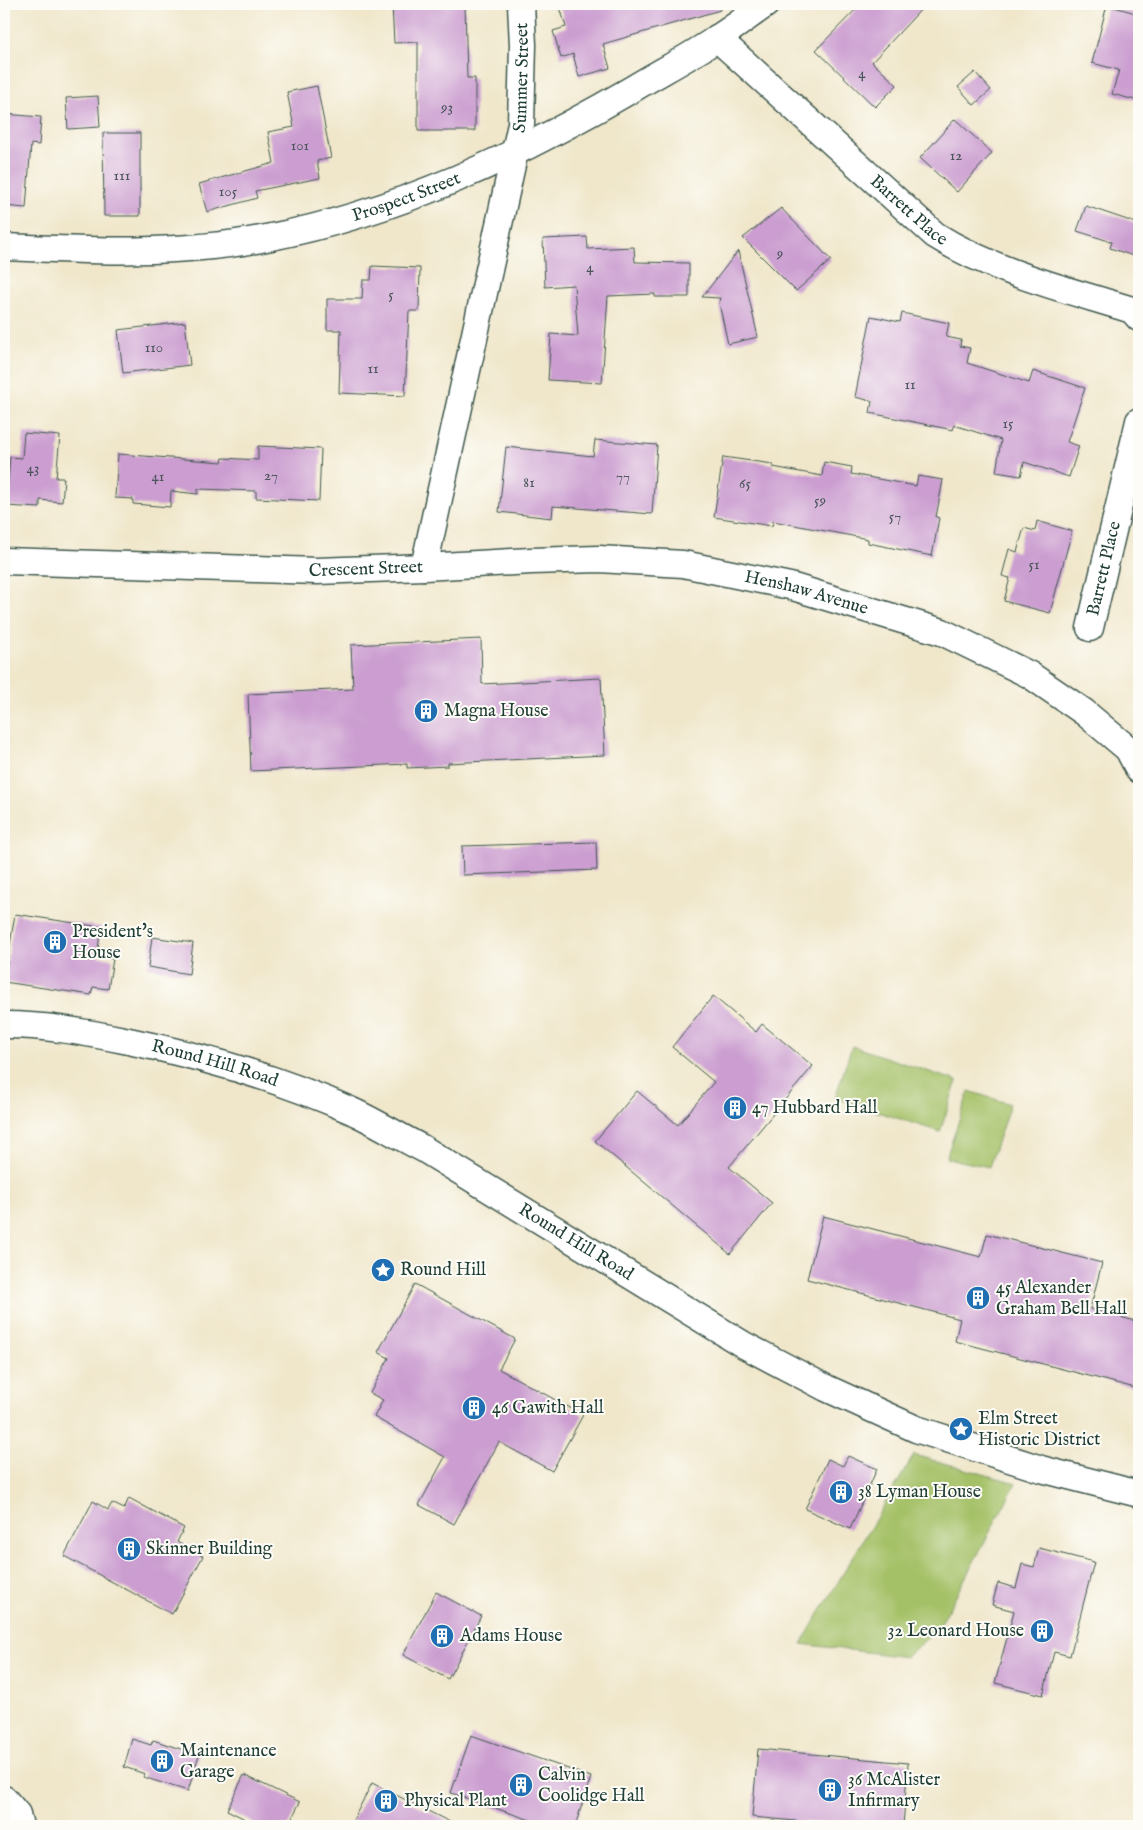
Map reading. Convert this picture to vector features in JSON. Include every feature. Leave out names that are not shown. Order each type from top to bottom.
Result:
[{"type":"street","name":"Summer Street","points":[[516,152],[521,124],[523,45],[521,4]]},
{"type":"street","name":"Prospect Street","points":[[4,247],[116,251],[188,248],[266,238],[349,218],[413,196],[516,152],[578,120],[717,38],[766,4]]},
{"type":"street","name":"Barrett Place","points":[[717,38],[935,235],[991,264],[1132,310],[1139,318]]},
{"type":"street","name":"Crescent Street","points":[[4,561],[307,571],[424,567],[516,152]]},
{"type":"street","name":"Barrett Place","points":[[1090,628],[1139,421]]},
{"type":"street","name":"Henshaw Avenue","points":[[424,567],[599,559],[683,564],[790,586],[942,632],[1030,675],[1084,712],[1128,749],[1139,770]]},
{"type":"street","name":"Round Hill Road","points":[[4,1025],[58,1028],[179,1052],[265,1077],[324,1099],[382,1125],[422,1148],[744,1345],[826,1388],[916,1429],[1041,1469],[1139,1494]]},
{"type":"street","points":[[4,1799],[17,1814],[20,1826]]},
{"type":"green space","points":[[852,1046],[957,1081],[940,1132],[835,1098]]},
{"type":"green space","points":[[969,1091],[1010,1104],[989,1167],[946,1158]]},
{"type":"green space","points":[[914,1455],[1016,1483],[938,1629],[906,1657],[801,1644]]},
{"type":"building","points":[[392,4],[465,4],[467,78],[475,78],[475,131],[418,131],[418,42],[394,43]]},
{"type":"building","points":[[559,4],[719,4],[720,10],[603,44],[610,68],[579,77],[573,54],[561,58],[553,31],[566,27]]},
{"type":"building","points":[[861,4],[926,4],[872,62],[897,85],[875,107],[816,50]]},
{"type":"building","points":[[1107,5],[1139,14],[1139,101],[1112,94],[1119,70],[1092,63]]},
{"type":"building","points":[[975,72],[991,90],[974,105],[958,87]]},
{"type":"building","points":[[317,86],[331,158],[317,161],[320,178],[255,191],[257,198],[207,212],[199,184],[274,163],[268,132],[294,127],[287,92]]},
{"type":"building","points":[[98,96],[100,127],[68,129],[66,98]]},
{"type":"building","points":[[4,114],[41,117],[39,145],[31,144],[26,208],[4,206]]},
{"type":"building","points":[[955,119],[992,153],[957,192],[920,158]]},
{"type":"building","points":[[103,133],[140,133],[140,216],[104,216]]},
{"type":"building","points":[[1086,206],[1139,224],[1139,258],[1110,248],[1112,242],[1077,231]]},
{"type":"building","points":[[781,208],[831,260],[796,291],[743,238]]},
{"type":"building","points":[[587,237],[588,249],[634,247],[635,262],[689,263],[689,297],[655,297],[655,294],[608,296],[602,383],[548,380],[551,334],[578,336],[574,285],[545,287],[543,239]]},
{"type":"building","points":[[738,251],[758,337],[728,344],[719,303],[720,298],[702,297]]},
{"type":"building","points":[[372,266],[420,268],[419,311],[409,311],[405,396],[339,393],[341,330],[327,330],[327,299],[362,299],[363,280],[371,280]]},
{"type":"building","points":[[902,313],[949,323],[946,337],[961,340],[960,346],[970,348],[967,363],[1029,383],[1033,371],[1085,388],[1067,442],[1079,446],[1069,477],[1024,462],[1021,476],[996,472],[1001,440],[954,425],[953,430],[870,413],[872,401],[855,397],[871,316],[900,322]]},
{"type":"building","points":[[185,322],[190,365],[123,373],[118,330]]},
{"type":"building","points":[[24,433],[60,436],[56,478],[64,478],[62,502],[40,500],[40,508],[6,506],[10,457],[22,458]]},
{"type":"building","points":[[595,440],[657,445],[652,514],[553,506],[552,518],[499,512],[506,447],[593,456]]},
{"type":"building","points":[[258,446],[321,449],[319,501],[256,498],[256,491],[198,489],[198,494],[171,491],[170,507],[133,504],[133,499],[115,498],[118,454],[222,462],[223,458],[258,460]]},
{"type":"building","points":[[723,457],[773,464],[773,467],[822,476],[824,462],[852,467],[851,474],[916,486],[918,476],[943,480],[936,517],[939,518],[932,556],[868,543],[868,539],[773,521],[772,526],[714,517]]},
{"type":"building","points":[[1037,521],[1072,531],[1050,613],[1004,601],[1010,578],[1002,576],[1009,549],[1017,552],[1024,528],[1035,531]]},
{"type":"building","name":"Magna House","points":[[481,639],[482,684],[601,678],[605,755],[448,763],[448,766],[407,768],[407,764],[251,771],[248,694],[353,689],[351,645]]},
{"type":"building","points":[[596,842],[597,870],[463,875],[462,846]]},
{"type":"building","name":"President's House","points":[[15,914],[101,927],[97,956],[113,959],[108,989],[93,987],[91,995],[4,982]]},
{"type":"building","points":[[152,937],[193,943],[189,974],[148,967]]},
{"type":"building","name":"47 Hubbard Hall","points":[[713,996],[756,1032],[762,1024],[813,1066],[729,1167],[772,1203],[730,1254],[595,1141],[637,1091],[678,1125],[714,1082],[672,1047]]},
{"type":"building","name":"45 Alexander Graham Bell Hall","points":[[823,1216],[981,1257],[987,1234],[1102,1263],[1090,1309],[1139,1322],[1139,1389],[955,1341],[960,1319],[807,1279]]},
{"type":"building","name":"46 Gawith Hall","points":[[415,1284],[515,1339],[499,1369],[583,1415],[552,1471],[499,1442],[454,1524],[419,1505],[445,1457],[374,1417],[383,1400],[370,1393],[389,1358],[378,1352]]},
{"type":"building","name":"38 Lyman House","points":[[848,1456],[877,1469],[850,1529],[805,1509],[828,1459],[843,1466]]},
{"type":"building","name":"Skinner Building","points":[[129,1498],[184,1528],[177,1542],[203,1556],[172,1614],[64,1556],[93,1501],[108,1510],[112,1503],[124,1509]]},
{"type":"building","name":"32 Leonard House","points":[[1039,1548],[1094,1562],[1070,1656],[1054,1652],[1043,1695],[995,1683],[1014,1611],[992,1605],[998,1583],[1016,1588],[1022,1564],[1034,1567]]},
{"type":"building","name":"Adams House","points":[[436,1592],[481,1616],[448,1679],[403,1655]]},
{"type":"building","name":"Calvin Coolidge Hall","points":[[471,1735],[591,1777],[575,1826],[548,1826],[451,1793]]},
{"type":"building","name":"Maintenance Garage","points":[[132,1739],[151,1745],[153,1740],[199,1755],[188,1791],[143,1777],[145,1774],[124,1767]]},
{"type":"building","name":"36 McAlister Infirmary","points":[[758,1749],[908,1763],[903,1826],[850,1826],[752,1817]]},
{"type":"building","points":[[244,1775],[300,1802],[288,1826],[259,1826],[227,1810]]},
{"type":"building","name":"Physical Plant","points":[[372,1783],[458,1826],[350,1826]]},
{"type":"place","name":"Magna House","points":[[426,711]]},
{"type":"place","name":"President's House","points":[[55,942]]},
{"type":"place","name":"47 Hubbard Hall","points":[[735,1108]]},
{"type":"place","name":"Round Hill","points":[[383,1270]]},
{"type":"place","name":"45 Alexander Graham Bell Hall","points":[[978,1298]]},
{"type":"place","name":"46 Gawith Hall","points":[[474,1408]]},
{"type":"place","name":"Elm Street Historic District","points":[[961,1429]]},
{"type":"place","name":"38 Lyman House","points":[[841,1492]]},
{"type":"place","name":"Skinner Building","points":[[129,1549]]},
{"type":"place","name":"32 Leonard House","points":[[1042,1631]]},
{"type":"place","name":"Adams House","points":[[442,1636]]},
{"type":"place","name":"Maintenance Garage","points":[[162,1761]]},
{"type":"place","name":"Calvin Coolidge Hall","points":[[521,1785]]},
{"type":"place","name":"36 McAlister Infirmary","points":[[830,1790]]},
{"type":"place","name":"Physical Plant","points":[[386,1801]]}]
